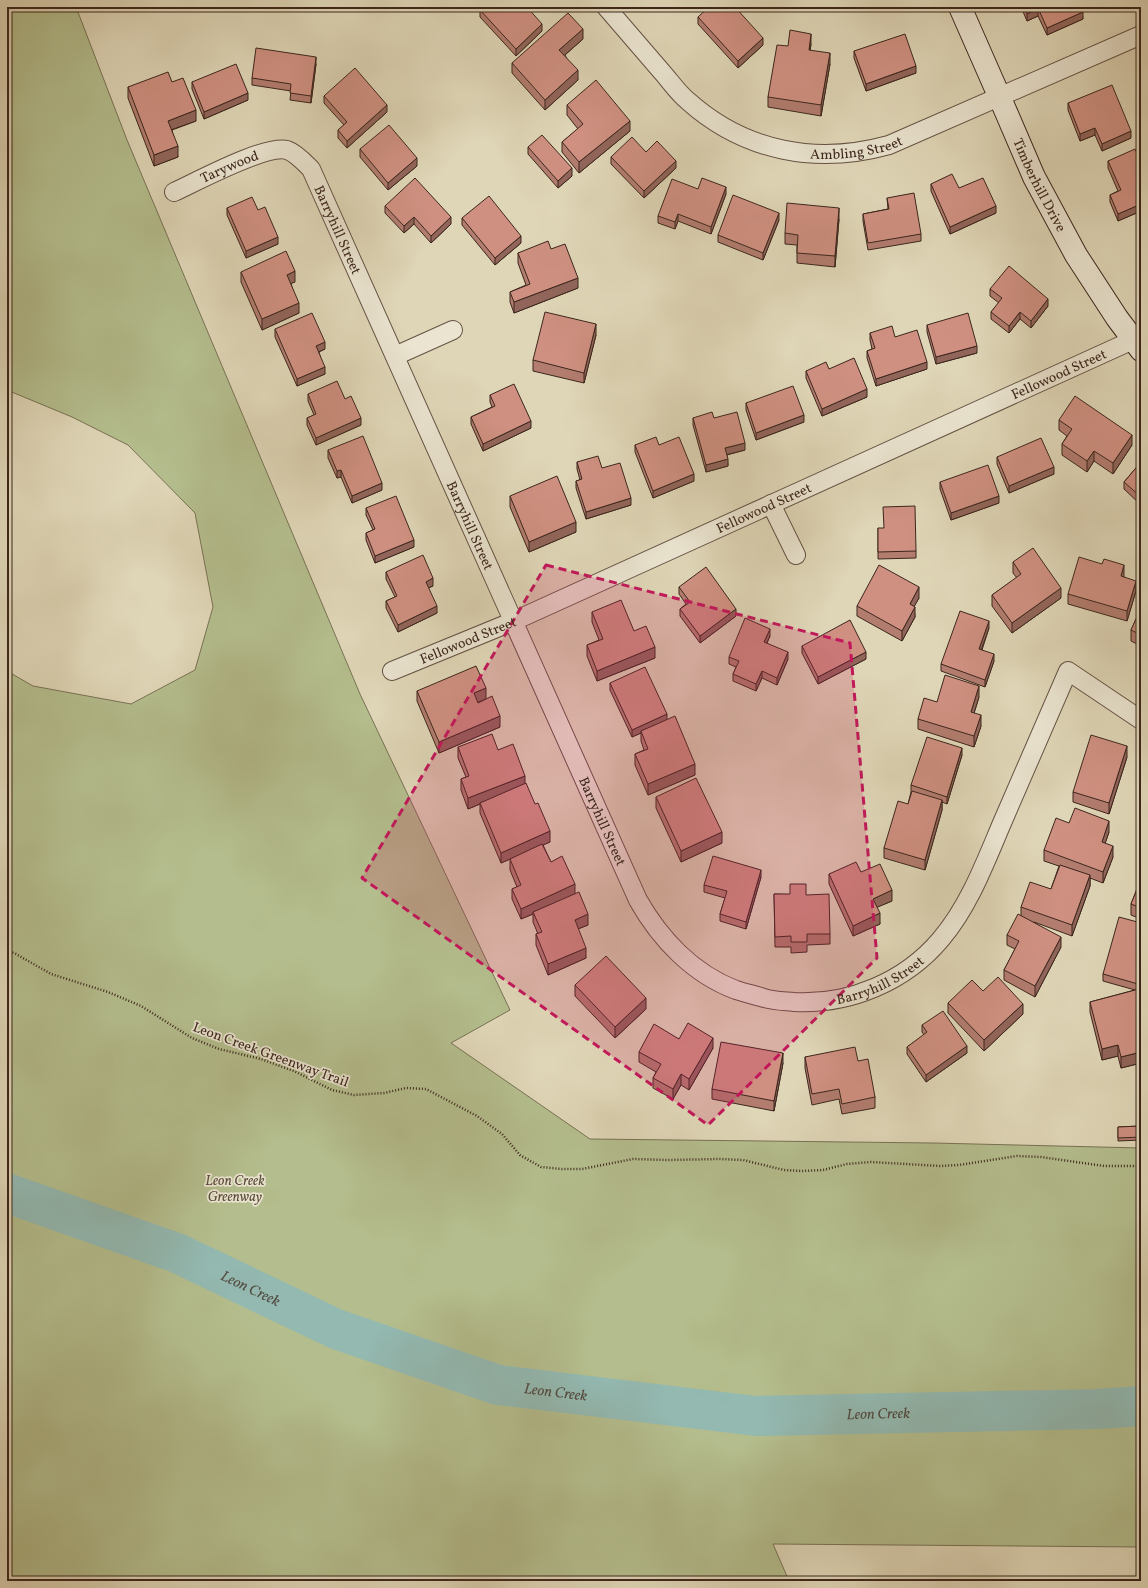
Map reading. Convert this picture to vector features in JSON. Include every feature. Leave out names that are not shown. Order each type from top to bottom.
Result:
[{"type":"street","name":"Ambling Street","points":[[606,7],[687,101],[722,127],[762,145],[804,154],[826,155],[869,151],[910,138],[1141,35]]},
{"type":"street","name":"Timberhill Drive","points":[[960,7],[1034,177],[1076,255],[1137,345]]},
{"type":"street","name":"Tarywood","points":[[174,192],[260,153],[277,149],[288,150]]},
{"type":"street","name":"Barryhill Street","points":[[288,150],[311,169],[638,900],[648,917],[671,947],[701,972],[735,990],[772,1000],[811,1003],[849,997],[884,984],[914,966],[941,940],[971,894],[1068,671],[1141,720]]},
{"type":"street","points":[[395,356],[453,330]]},
{"type":"street","name":"Fellowood Street","points":[[392,671],[514,621],[772,504],[1137,345]]},
{"type":"street","points":[[772,504],[796,555]]},
{"type":"path","name":"Leon Creek Greenway Trail","points":[[7,950],[51,974],[108,992],[140,1006],[192,1038],[219,1048],[268,1061],[294,1071],[332,1090],[354,1095],[384,1093],[406,1088],[426,1089],[477,1116],[502,1134],[520,1155],[541,1167],[562,1170],[582,1169],[633,1158],[668,1160],[720,1158],[743,1160],[784,1170],[802,1171],[824,1170],[847,1164],[871,1162],[940,1166],[959,1165],[1017,1156],[1041,1157],[1104,1166],[1141,1166]]},
{"type":"highlighted area","points":[[546,565],[850,643],[877,958],[708,1125],[362,878]]},
{"type":"green space","name":"Leon Creek Greenway","points":[[7,7],[76,7],[127,140],[360,694],[510,1010],[451,1043],[590,1139],[933,1143],[1141,1148],[1141,1547],[773,1544],[789,1581],[7,1581],[7,671],[33,686],[131,704],[195,670],[213,607],[195,513],[128,445],[72,417],[7,390]]},
{"type":"building","points":[[483,7],[514,7],[517,10],[521,7],[527,7],[542,24],[516,49],[480,10]]},
{"type":"building","points":[[709,7],[735,7],[763,38],[738,61],[698,17]]},
{"type":"building","points":[[1024,7],[1081,7],[1083,12],[1047,28],[1038,8],[1027,14]]},
{"type":"building","points":[[568,13],[583,29],[559,50],[578,70],[545,100],[512,63]]},
{"type":"building","points":[[790,30],[811,34],[809,50],[830,53],[821,105],[768,97],[777,45],[788,46]]},
{"type":"building","points":[[905,34],[916,66],[866,84],[854,51]]},
{"type":"building","points":[[256,48],[316,57],[311,96],[290,93],[291,84],[252,78]]},
{"type":"building","points":[[236,64],[248,93],[204,112],[192,82]]},
{"type":"building","points":[[355,68],[387,105],[347,141],[338,130],[347,122],[324,96]]},
{"type":"building","points":[[168,72],[172,82],[183,78],[196,110],[168,121],[178,146],[154,155],[128,87]]},
{"type":"building","points":[[596,80],[630,121],[579,162],[562,142],[583,124],[567,105]]},
{"type":"building","points":[[1112,85],[1131,131],[1102,144],[1095,128],[1080,134],[1068,103]]},
{"type":"building","points":[[389,125],[417,158],[388,183],[360,149]]},
{"type":"building","points":[[542,135],[572,168],[558,181],[528,147]]},
{"type":"building","points":[[632,137],[646,152],[657,141],[676,161],[644,191],[611,157]]},
{"type":"building","points":[[1135,149],[1141,162],[1141,204],[1118,214],[1110,195],[1121,190],[1108,161]]},
{"type":"building","points":[[952,174],[959,188],[983,178],[996,206],[950,227],[931,184]]},
{"type":"building","points":[[415,178],[451,217],[431,236],[414,217],[404,226],[385,206]]},
{"type":"building","points":[[702,178],[726,187],[711,227],[678,214],[675,222],[658,216],[672,179],[698,189]]},
{"type":"building","points":[[914,193],[921,234],[868,243],[863,214],[889,209],[887,198]]},
{"type":"building","points":[[733,195],[779,213],[763,253],[718,235]]},
{"type":"building","points":[[489,196],[521,236],[495,258],[462,218]]},
{"type":"building","points":[[252,197],[258,210],[265,207],[278,237],[246,251],[227,208]]},
{"type":"building","points":[[787,203],[839,208],[835,256],[797,253],[798,235],[785,233]]},
{"type":"building","points":[[1141,218],[1141,228],[1137,221]]},
{"type":"building","points":[[548,241],[551,249],[565,244],[578,278],[514,302],[510,292],[530,284],[518,253]]},
{"type":"building","points":[[286,251],[295,271],[287,275],[299,303],[262,319],[241,272]]},
{"type":"building","points":[[1009,266],[1048,299],[1031,321],[1020,312],[1009,326],[991,312],[1002,298],[990,289]]},
{"type":"building","points":[[545,312],[596,324],[584,373],[533,360]]},
{"type":"building","points":[[312,313],[325,342],[316,346],[325,367],[297,379],[275,329]]},
{"type":"building","points":[[968,313],[977,346],[936,357],[927,325]]},
{"type":"building","points":[[892,326],[895,337],[917,330],[927,362],[876,379],[867,351],[875,348],[870,333]]},
{"type":"building","points":[[854,358],[867,389],[822,409],[806,371],[826,362],[829,369]]},
{"type":"building","points":[[337,381],[345,399],[351,396],[361,418],[316,438],[307,418],[316,414],[308,394]]},
{"type":"building","points":[[514,384],[531,421],[483,444],[471,417],[495,406],[490,395]]},
{"type":"building","points":[[793,386],[804,415],[756,433],[746,403]]},
{"type":"building","points":[[1075,396],[1132,435],[1113,463],[1094,451],[1087,461],[1062,444],[1072,429],[1059,420]]},
{"type":"building","points":[[712,412],[714,418],[737,412],[745,443],[725,448],[728,459],[706,465],[693,418]]},
{"type":"building","points":[[363,436],[382,483],[352,496],[341,470],[337,471],[328,450]]},
{"type":"building","points":[[656,437],[659,445],[679,437],[694,474],[653,491],[635,445]]},
{"type":"building","points":[[1041,438],[1054,467],[1009,486],[997,457]]},
{"type":"building","points":[[598,456],[602,468],[620,463],[631,498],[586,512],[576,481],[582,479],[577,462]]},
{"type":"building","points":[[1141,462],[1141,497],[1124,482]]},
{"type":"building","points":[[988,465],[999,496],[951,513],[940,482]]},
{"type":"building","points":[[557,476],[576,522],[529,542],[510,496]]},
{"type":"building","points":[[396,496],[414,540],[375,556],[366,533],[375,529],[366,508]]},
{"type":"building","points":[[915,506],[916,551],[878,552],[878,528],[884,528],[883,507]]},
{"type":"building","points":[[1033,548],[1061,588],[1012,623],[992,595],[1021,574],[1013,562]]},
{"type":"building","points":[[423,555],[433,578],[426,582],[437,606],[398,625],[386,601],[397,596],[386,572]]},
{"type":"building","points":[[1079,557],[1102,564],[1104,559],[1124,565],[1121,576],[1136,581],[1127,611],[1068,594]]},
{"type":"building","points":[[879,565],[919,587],[910,604],[915,607],[902,631],[857,606]]},
{"type":"building","points":[[706,567],[736,609],[700,636],[680,609],[690,602],[679,587]]},
{"type":"building","points":[[621,600],[634,631],[646,626],[655,647],[597,671],[587,645],[603,639],[592,612]]},
{"type":"building","points":[[1141,608],[1141,635],[1131,630]]},
{"type":"building","points":[[960,611],[989,621],[979,649],[994,654],[985,680],[941,664]]},
{"type":"building","points":[[745,618],[770,629],[764,642],[788,652],[777,678],[762,671],[756,684],[733,674],[739,661],[729,657]]},
{"type":"building","points":[[850,620],[866,652],[818,677],[802,646]]},
{"type":"building","points":[[476,666],[486,688],[474,693],[478,703],[492,696],[500,716],[439,742],[417,691]]},
{"type":"building","points":[[645,667],[667,714],[632,730],[610,683]]},
{"type":"building","points":[[945,675],[979,686],[971,712],[981,715],[974,736],[918,719],[924,698],[937,702]]},
{"type":"building","points":[[675,716],[695,764],[648,784],[635,754],[648,749],[641,731]]},
{"type":"building","points":[[492,734],[498,750],[513,744],[525,776],[468,798],[461,779],[469,776],[458,747]]},
{"type":"building","points":[[1091,735],[1127,746],[1109,803],[1073,792]]},
{"type":"building","points":[[927,737],[962,748],[947,797],[911,785]]},
{"type":"building","points":[[696,778],[722,832],[681,851],[656,797]]},
{"type":"building","points":[[526,783],[535,804],[538,803],[550,831],[501,853],[480,803]]},
{"type":"building","points":[[912,791],[942,800],[925,860],[884,848],[898,801],[908,804]]},
{"type":"building","points":[[1075,808],[1109,821],[1102,842],[1113,846],[1103,872],[1044,850],[1056,818],[1069,823]]},
{"type":"building","points":[[542,844],[551,862],[562,856],[575,884],[521,909],[512,889],[521,885],[510,859]]},
{"type":"building","points":[[713,856],[761,870],[746,922],[720,914],[727,891],[704,885]]},
{"type":"building","points":[[856,862],[861,872],[880,864],[892,890],[873,899],[880,913],[853,926],[829,874]]},
{"type":"building","points":[[1060,865],[1090,875],[1072,925],[1021,907],[1030,882],[1051,889]]},
{"type":"building","points":[[1141,879],[1141,908],[1131,904]]},
{"type":"building","points":[[790,884],[806,884],[806,895],[829,894],[830,934],[807,934],[807,942],[791,942],[791,936],[775,937],[774,894],[790,894]]},
{"type":"building","points":[[579,892],[588,914],[575,920],[586,948],[548,964],[536,934],[542,932],[533,912]]},
{"type":"building","points":[[1018,914],[1061,937],[1035,986],[1004,970],[1019,941],[1007,935]]},
{"type":"building","points":[[1119,917],[1141,923],[1141,974],[1138,984],[1103,974]]},
{"type":"building","points":[[606,956],[646,998],[615,1027],[575,985]]},
{"type":"building","points":[[998,977],[1023,1004],[984,1040],[948,1003],[972,980],[983,991]]},
{"type":"building","points":[[1139,989],[1141,995],[1141,1052],[1121,1057],[1118,1045],[1102,1049],[1090,1002]]},
{"type":"building","points":[[943,1011],[967,1046],[926,1075],[907,1047],[927,1032],[922,1025]]},
{"type":"building","points":[[688,1023],[713,1038],[689,1079],[681,1074],[673,1089],[653,1078],[661,1064],[639,1052],[654,1024],[679,1039]]},
{"type":"building","points":[[721,1042],[783,1053],[774,1101],[712,1089]]},
{"type":"building","points":[[855,1047],[858,1061],[868,1059],[875,1097],[842,1104],[839,1089],[812,1094],[805,1057]]},
{"type":"building","points":[[1140,1126],[1141,1137],[1118,1138],[1118,1127]]},
{"type":"waterway","name":"Leon Creek","points":[[7,1193],[177,1253],[336,1329],[498,1385],[756,1416],[1097,1409],[1141,1406]]}]
